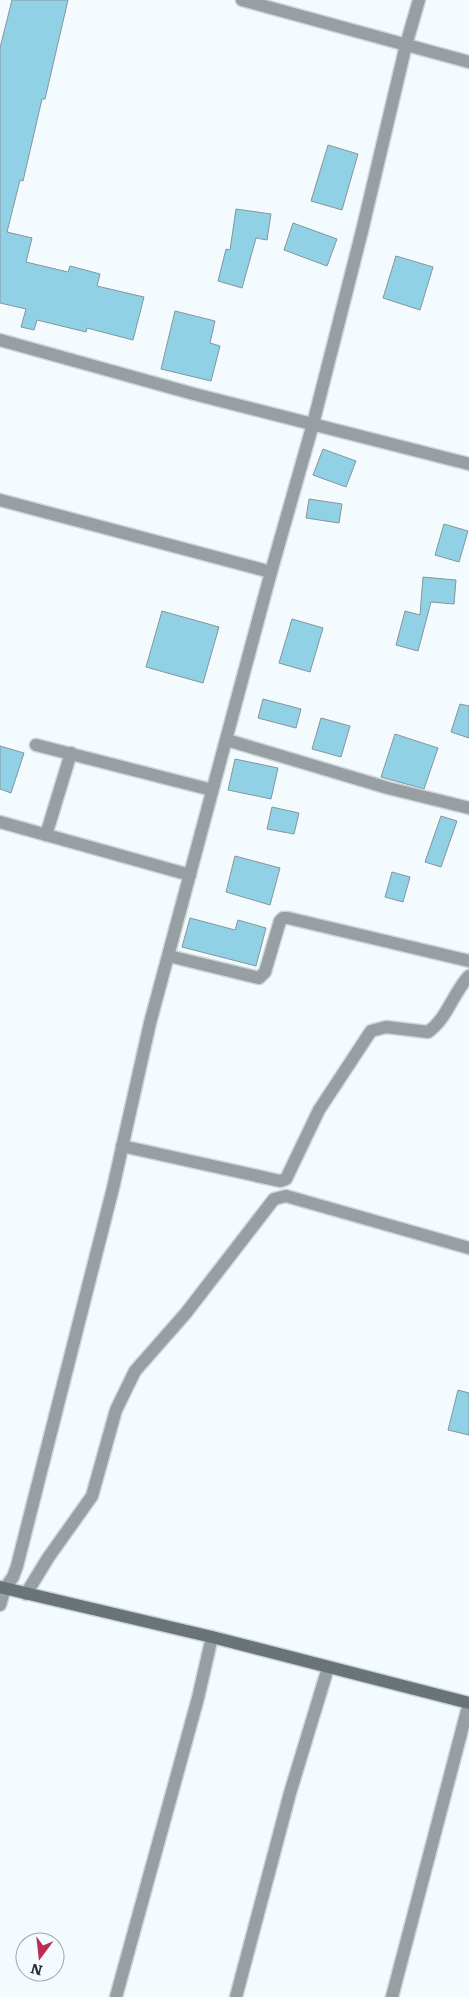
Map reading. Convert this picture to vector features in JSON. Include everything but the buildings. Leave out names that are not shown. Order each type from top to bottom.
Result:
[{"type":"main road","points":[[2,1588],[212,1637],[469,1703]]},
{"type":"street","points":[[242,0],[469,62]]},
{"type":"street","points":[[0,1605],[2,1588],[10,1583],[17,1566],[113,1188],[150,1023],[227,740],[270,572],[313,424],[362,231],[406,45],[419,0]]},
{"type":"street","points":[[0,340],[194,394],[469,464]]},
{"type":"street","points":[[0,500],[270,572]]},
{"type":"street","points":[[227,740],[388,788],[469,808]]},
{"type":"street","points":[[36,745],[212,790]]},
{"type":"street","points":[[46,835],[70,754]]},
{"type":"street","points":[[0,822],[190,875]]},
{"type":"street","points":[[169,956],[259,978],[265,972],[280,921],[283,918],[288,918],[469,961]]},
{"type":"street","points":[[122,1146],[280,1181],[286,1179],[319,1110],[371,1031],[386,1027],[428,1032],[437,1026],[462,983],[469,976]]},
{"type":"street","points":[[26,1594],[48,1558],[92,1496],[116,1410],[135,1371],[186,1313],[274,1199],[286,1196],[469,1248]]},
{"type":"street","points":[[116,1997],[198,1698],[212,1637]]},
{"type":"street","points":[[236,1997],[290,1793],[328,1668]]},
{"type":"street","points":[[395,1996],[469,1703]]}]
